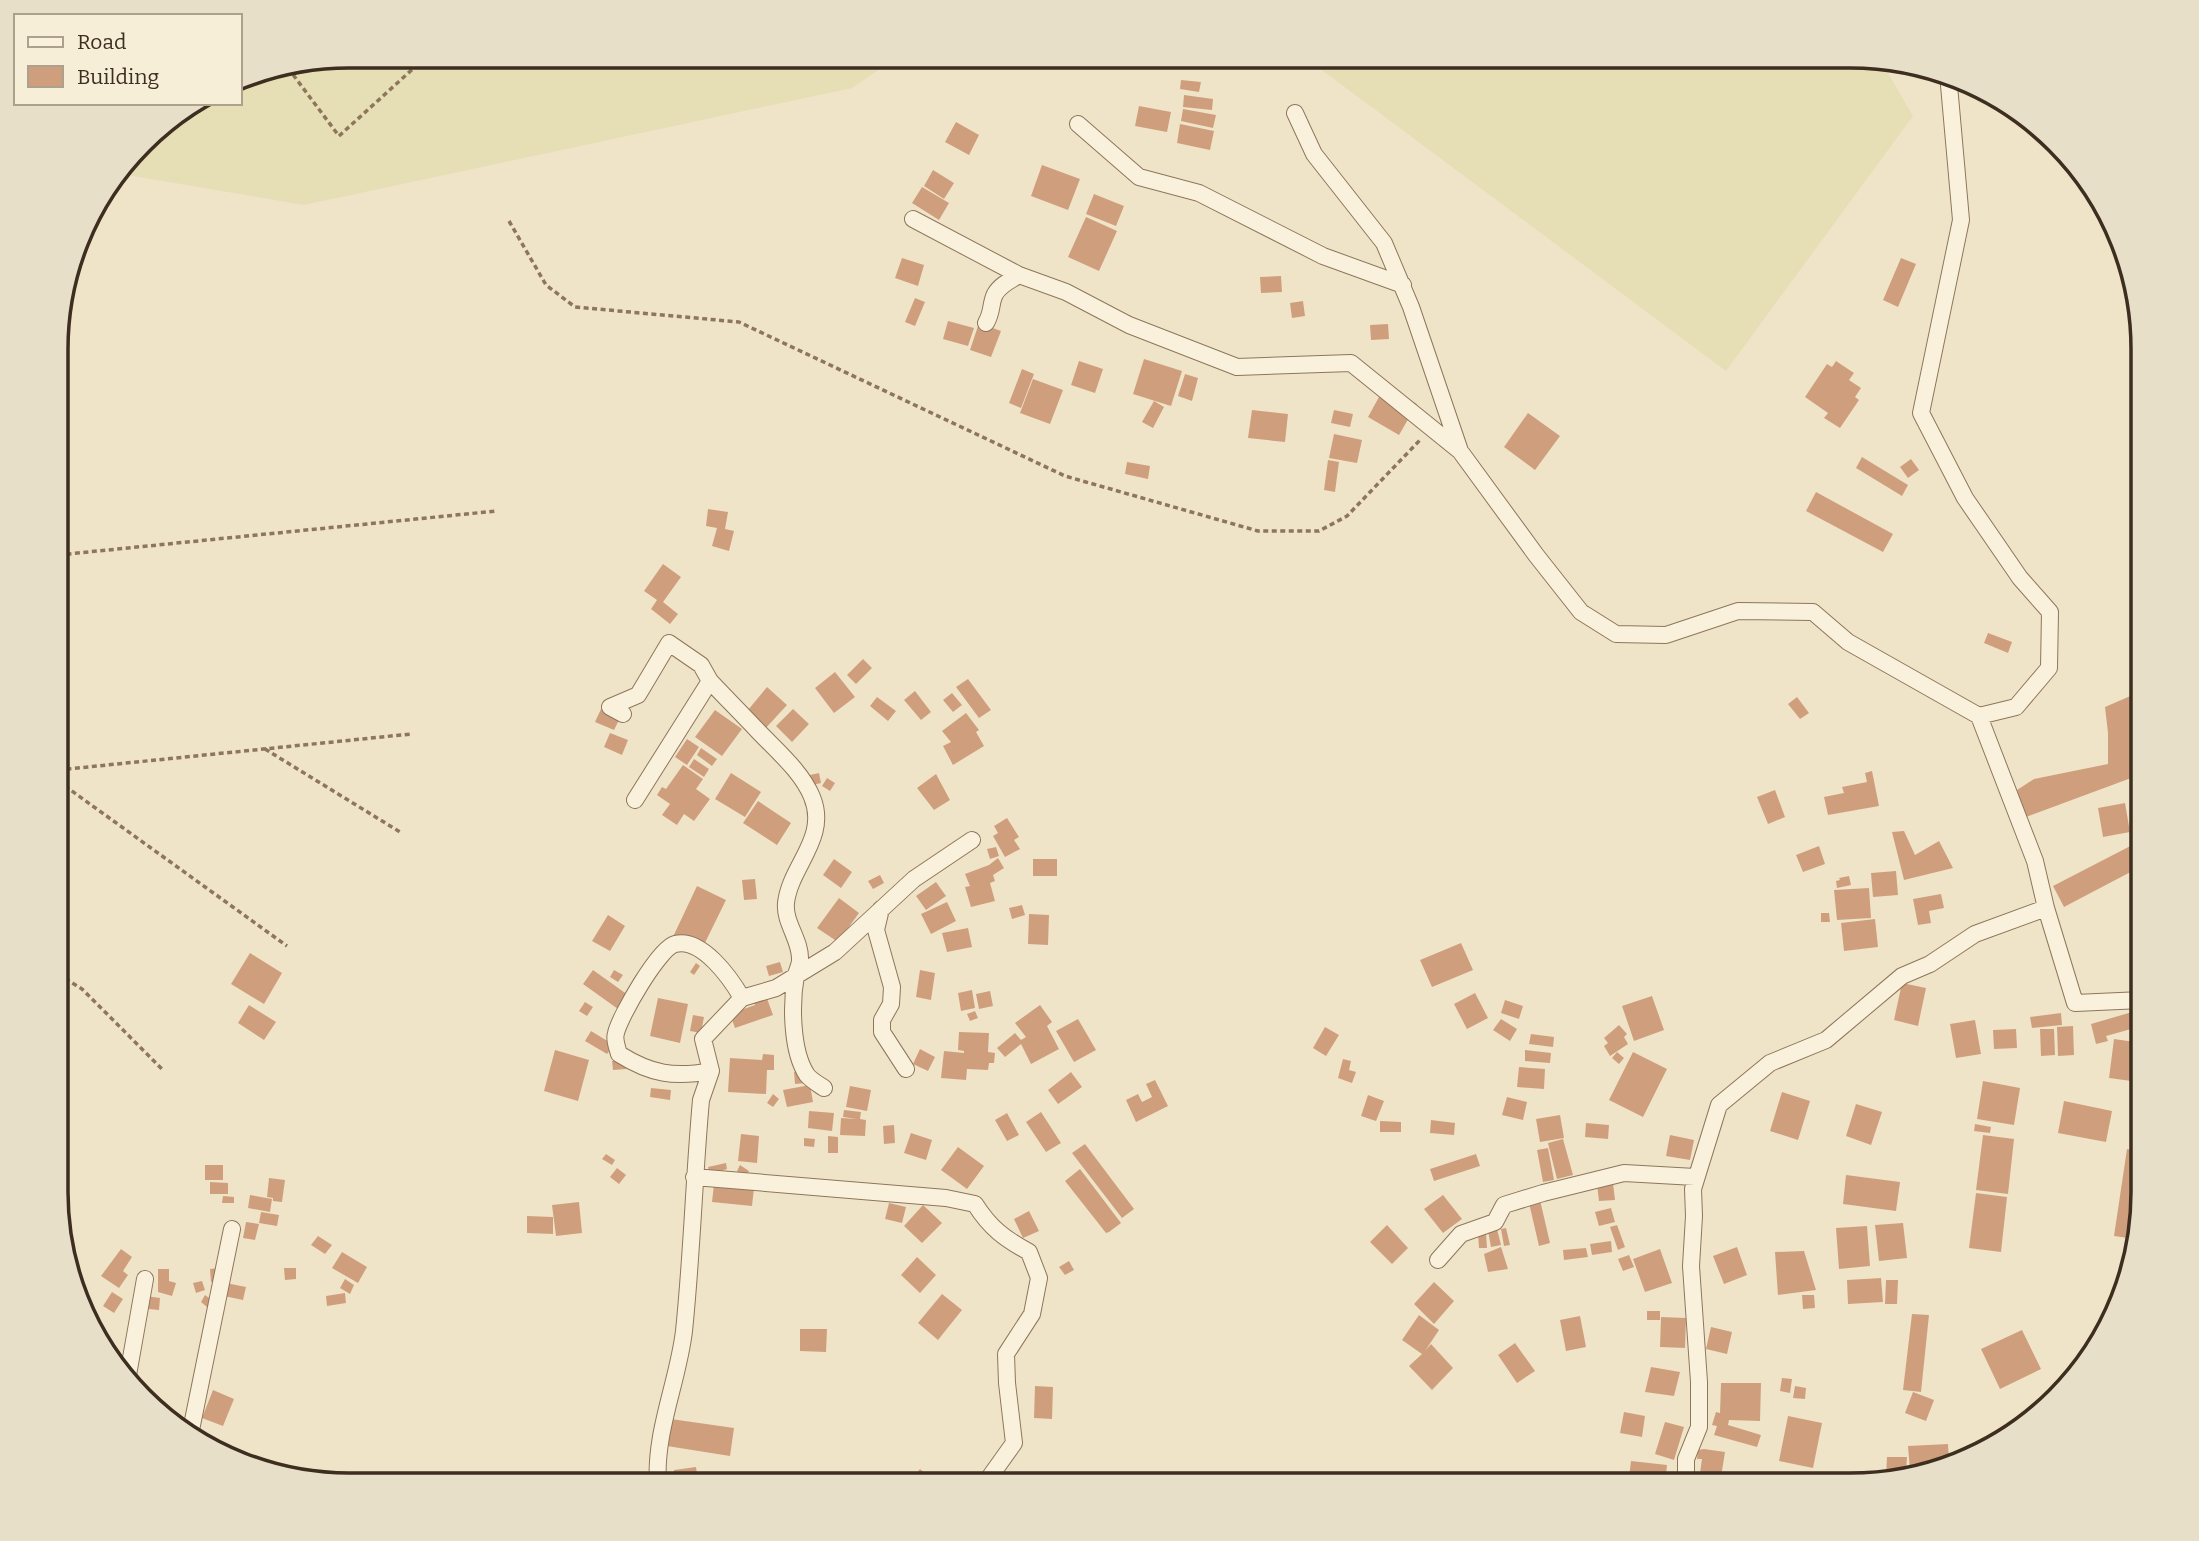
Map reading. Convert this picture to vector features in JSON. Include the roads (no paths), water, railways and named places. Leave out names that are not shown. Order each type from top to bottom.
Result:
[{"type":"street","points":[[1949,87],[1961,220],[1921,412],[1965,498],[2020,578],[2050,611],[2049,668],[2016,707],[1979,716]]},
{"type":"street","points":[[1295,113],[1314,154],[1384,243],[1403,285],[1460,451]]},
{"type":"street","points":[[1078,124],[1139,177],[1199,193],[1323,256],[1403,285]]},
{"type":"street","points":[[913,219],[1019,275],[1066,292],[1129,325],[1237,367],[1351,363],[1460,451],[1581,612],[1616,634],[1666,635],[1738,611],[1812,612],[1848,642],[1979,716],[2035,861],[2046,908],[2075,1003],[2131,1000]]},
{"type":"street","points":[[986,323],[992,313],[995,295],[1002,286],[1019,275]]},
{"type":"street","points":[[622,713],[610,707],[638,695],[669,643],[701,665],[710,681],[777,750],[813,798],[816,827],[811,846],[796,872],[786,906],[800,960],[796,976],[794,1025],[797,1053],[808,1076],[824,1088]]},
{"type":"street","points":[[635,800],[710,681]]},
{"type":"street","points":[[657,1473],[661,1439],[684,1332],[701,1100],[711,1072],[703,1039],[742,998],[776,988],[835,951],[914,879],[972,840]]},
{"type":"street","points":[[1686,1473],[1686,1459],[1699,1427],[1699,1382],[1691,1266],[1693,1189],[1719,1105],[1770,1063],[1826,1040],[1902,976],[1930,964],[1975,934],[2046,908]]},
{"type":"street","points":[[881,909],[876,930],[892,987],[891,1004],[882,1020],[882,1032],[906,1069]]},
{"type":"street","points":[[711,1072],[686,1076],[664,1073],[641,1068],[619,1054],[615,1035],[624,1013],[640,984],[667,948],[676,943],[693,946],[715,961],[742,998]]},
{"type":"street","points":[[1438,1260],[1461,1234],[1495,1222],[1504,1205],[1624,1173],[1695,1177]]},
{"type":"street","points":[[694,1177],[946,1198],[975,1204],[1003,1237],[1029,1252],[1039,1278],[1032,1314],[1006,1354],[1014,1443],[993,1473]]},
{"type":"street","points":[[192,1424],[232,1230]]},
{"type":"street","points":[[130,1367],[145,1279]]}]
